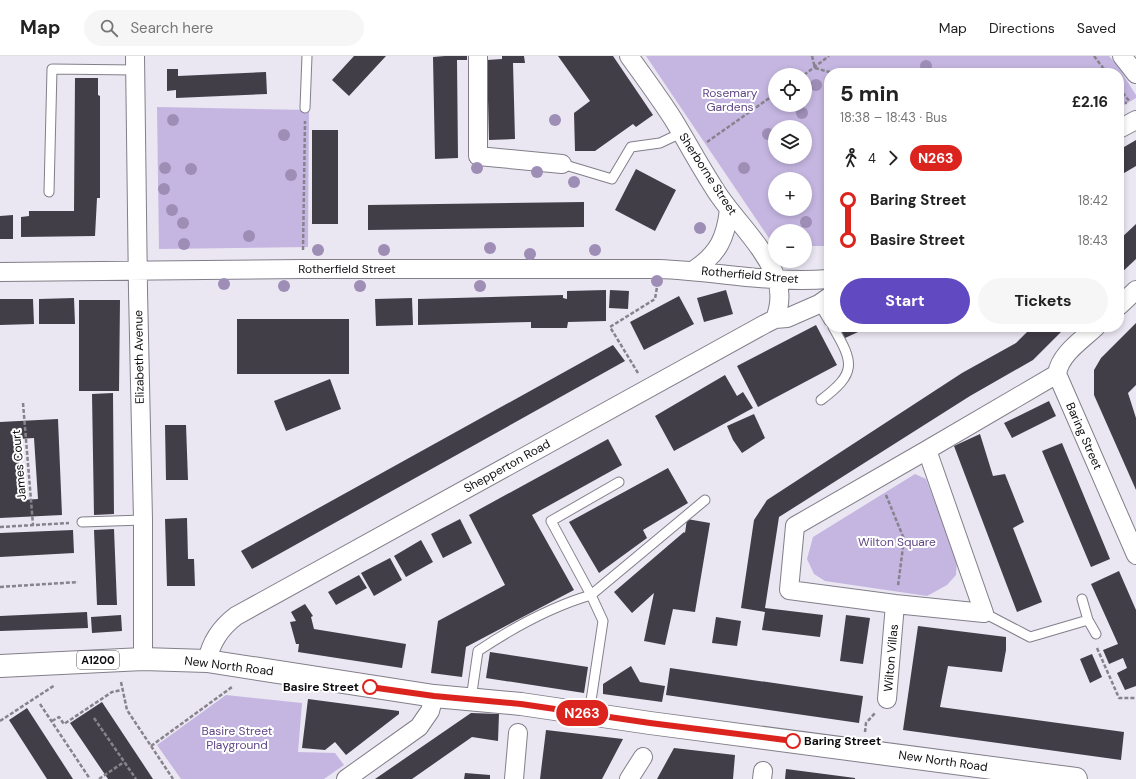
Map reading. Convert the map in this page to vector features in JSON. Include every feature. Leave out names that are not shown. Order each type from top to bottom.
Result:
[{"type":"main road","name":"New North Road","points":[[0,666],[143,658],[207,661],[434,696],[471,699],[589,714],[1076,779]]},
{"type":"street","points":[[478,56],[478,156],[562,164]]},
{"type":"street","name":"Sherborne Street","points":[[629,56],[729,209],[745,227],[765,258],[777,280],[780,300],[775,319]]},
{"type":"street","points":[[1122,56],[1136,74]]},
{"type":"street","name":"Elizabeth Avenue","points":[[135,63],[143,520],[143,658]]},
{"type":"street","points":[[1124,123],[1133,112]]},
{"type":"street","name":"Rotherfield Street","points":[[694,270],[716,252],[728,224],[729,209]]},
{"type":"street","name":"Rotherfield Street","points":[[0,272],[303,269],[659,269],[694,270],[712,274],[777,280],[824,278]]},
{"type":"street","points":[[1124,301],[1136,290]]},
{"type":"street","name":"Shepperton Road","points":[[207,661],[209,650],[219,632],[236,616],[775,319],[787,318],[824,301]]},
{"type":"street","points":[[927,450],[984,612],[895,604],[789,590],[795,526],[1057,374],[1058,365],[1064,357],[1091,332]]},
{"type":"street","name":"Baring Street","points":[[1057,374],[1136,555]]},
{"type":"street","name":"Wilton Villas","points":[[887,698],[895,604]]},
{"type":"street","points":[[346,779],[419,727],[430,711],[434,696]]},
{"type":"street","points":[[514,779],[518,733]]},
{"type":"street","points":[[630,779],[643,757]]},
{"type":"lane","points":[[305,108],[307,56]]},
{"type":"lane","points":[[49,192],[52,69],[135,63]]},
{"type":"lane","points":[[562,164],[612,179],[631,147],[660,143],[681,134]]},
{"type":"lane","points":[[821,400],[834,390],[845,377],[849,368],[849,358],[836,332]]},
{"type":"lane","points":[[589,714],[603,621],[552,521],[618,482]]},
{"type":"lane","points":[[471,699],[478,651],[506,632],[564,603],[591,596],[705,500]]},
{"type":"lane","points":[[82,522],[143,520]]},
{"type":"lane","points":[[1082,599],[1088,620],[1096,634]]},
{"type":"lane","points":[[984,612],[1030,637],[1088,620]]},
{"type":"path","points":[[812,56],[815,68]]},
{"type":"path","points":[[812,70],[829,56]]},
{"type":"path","points":[[1094,56],[1103,68]]},
{"type":"path","points":[[815,68],[824,70]]},
{"type":"path","points":[[1124,97],[1133,112]]},
{"type":"path","points":[[693,155],[705,143],[768,99]]},
{"type":"path","points":[[303,269],[305,108]]},
{"type":"path","points":[[648,388],[610,327],[655,299],[659,269]]},
{"type":"path","name":"James Court","points":[[23,403],[33,525]]},
{"type":"path","points":[[879,478],[904,539],[895,604]]},
{"type":"path","points":[[0,527],[82,522]]},
{"type":"path","points":[[0,587],[78,582]]},
{"type":"path","points":[[1096,634],[1097,648],[1119,698],[1136,698]]},
{"type":"path","points":[[121,682],[127,710],[173,779]]},
{"type":"path","points":[[0,721],[56,684]]},
{"type":"path","points":[[151,746],[232,687]]},
{"type":"path","points":[[52,721],[59,716],[64,724],[112,692],[122,690]]},
{"type":"path","name":"Wilton Villas","points":[[863,750],[866,723],[884,706],[887,698]]},
{"type":"path","points":[[40,704],[90,779]]},
{"type":"path","points":[[94,718],[136,779]]},
{"type":"path","points":[[99,779],[124,762]]},
{"type":"green space","name":"Rosemary Gardens","points":[[646,56],[1109,56],[1119,68],[824,68],[824,246],[812,246],[812,224],[768,224],[768,237]]},
{"type":"green space","name":"Rosemary Gardens","points":[[1124,76],[1136,95],[1136,98],[1124,105]]},
{"type":"green space","points":[[157,107],[309,110],[308,247],[159,249]]},
{"type":"green space","name":"Wilton Square","points":[[915,474],[926,479],[957,560],[956,575],[947,585],[927,596],[825,581],[814,574],[807,559],[813,537]]},
{"type":"green space","name":"Basire Street Playground","points":[[226,695],[302,703],[298,752],[335,753],[344,765],[324,779],[181,779],[157,745]]},
{"type":"building","points":[[354,56],[386,56],[349,96],[332,80]]},
{"type":"building","points":[[467,56],[467,60],[457,60],[458,158],[435,159],[433,57]]},
{"type":"building","points":[[502,56],[524,56],[525,63],[513,63],[515,139],[489,140],[487,60],[502,59]]},
{"type":"building","points":[[558,56],[613,56],[653,115],[636,127],[633,124],[595,151],[575,151],[574,113],[590,101]]},
{"type":"building","points":[[167,69],[178,69],[178,76],[266,72],[267,94],[176,98],[176,90],[167,91]]},
{"type":"building","points":[[75,78],[98,78],[98,95],[100,96],[100,198],[97,198],[95,236],[21,237],[21,217],[29,216],[29,211],[74,211]]},
{"type":"building","points":[[312,130],[338,130],[338,224],[312,224]]},
{"type":"building","points":[[1136,140],[1136,166],[1124,173],[1124,147]]},
{"type":"building","points":[[636,169],[676,190],[655,231],[615,210]]},
{"type":"building","points":[[584,202],[584,227],[368,230],[368,205]]},
{"type":"building","points":[[13,215],[13,239],[0,239],[0,216]]},
{"type":"building","points":[[1136,224],[1136,259],[1124,270],[1124,235]]},
{"type":"building","points":[[606,290],[606,321],[568,322],[567,328],[531,328],[531,322],[418,325],[418,299],[563,295],[563,298],[567,299],[567,291]]},
{"type":"building","points":[[610,290],[629,291],[628,309],[609,308]]},
{"type":"building","points":[[726,290],[733,314],[704,322],[697,298]]},
{"type":"building","points":[[679,296],[694,324],[644,350],[630,322]]},
{"type":"building","points":[[74,298],[75,324],[39,324],[39,299]]},
{"type":"building","points":[[412,298],[413,325],[376,326],[375,299]]},
{"type":"building","points":[[0,299],[33,299],[34,324],[0,325]]},
{"type":"building","points":[[79,300],[120,300],[119,391],[79,391]]},
{"type":"building","points":[[237,319],[349,319],[349,374],[237,374]]},
{"type":"building","points":[[1136,323],[1136,385],[1128,393],[1136,418],[1136,490],[1094,395],[1094,370],[1101,358]]},
{"type":"building","points":[[816,325],[837,365],[758,407],[737,366]]},
{"type":"building","points":[[841,332],[858,332],[845,338]]},
{"type":"building","points":[[1027,332],[1061,332],[1033,360],[970,396],[779,517],[765,608],[823,615],[820,637],[762,630],[765,612],[741,608],[754,520],[767,500],[962,373],[1016,343]]},
{"type":"building","points":[[613,345],[625,361],[252,569],[241,551]]},
{"type":"building","points":[[725,375],[737,396],[743,392],[753,408],[674,451],[655,416]]},
{"type":"building","points":[[330,379],[341,409],[286,431],[274,401]]},
{"type":"building","points":[[113,393],[114,514],[94,515],[92,394]]},
{"type":"building","points":[[1049,401],[1056,416],[1012,438],[1004,423]]},
{"type":"building","points":[[754,414],[765,438],[742,453],[733,440],[727,426]]},
{"type":"building","points":[[58,419],[62,515],[0,518],[0,422]],"holes":[[[34,438],[38,499],[21,500],[18,439]]]},
{"type":"building","points":[[165,425],[186,425],[188,480],[166,480]]},
{"type":"building","points":[[980,434],[993,476],[1005,474],[1024,522],[1013,528],[1042,602],[1017,612],[954,446]]},
{"type":"building","points":[[608,439],[622,465],[532,515],[574,590],[466,647],[462,677],[431,673],[438,621],[505,585],[469,515]]},
{"type":"building","points":[[1062,443],[1110,559],[1091,567],[1042,451]]},
{"type":"building","points":[[668,468],[688,503],[643,530],[647,538],[599,573],[569,522]]},
{"type":"building","points":[[187,518],[188,559],[194,559],[195,586],[167,586],[165,519]]},
{"type":"building","points":[[460,519],[472,543],[443,558],[431,534]]},
{"type":"building","points":[[687,519],[710,523],[695,612],[673,609],[665,645],[644,641],[654,593],[632,613],[614,592],[684,532],[685,533]]},
{"type":"building","points":[[114,529],[117,605],[97,605],[94,530]]},
{"type":"building","points":[[73,530],[74,553],[0,557],[0,533]]},
{"type":"building","points":[[421,540],[433,562],[406,577],[394,556]]},
{"type":"building","points":[[390,558],[402,580],[374,596],[361,573]]},
{"type":"building","points":[[1119,571],[1136,610],[1136,686],[1125,690],[1117,673],[1127,668],[1123,658],[1109,664],[1103,650],[1118,644],[1091,584]]},
{"type":"building","points":[[359,575],[367,588],[336,605],[328,592]]},
{"type":"building","points":[[305,604],[313,616],[311,617],[314,629],[406,644],[402,668],[298,652],[299,644],[296,644],[290,622],[296,621],[291,612]]},
{"type":"building","points":[[87,612],[88,628],[0,631],[0,616]]},
{"type":"building","points":[[121,615],[122,631],[92,633],[91,617]]},
{"type":"building","points":[[846,615],[870,618],[863,664],[840,661]]},
{"type":"building","points":[[716,617],[741,621],[737,646],[712,643]]},
{"type":"building","points":[[918,626],[1006,637],[1006,650],[1002,672],[948,666],[940,707],[1124,732],[1121,760],[903,730]]},
{"type":"building","points":[[490,652],[588,667],[584,693],[486,678]]},
{"type":"building","points":[[1092,654],[1102,677],[1090,683],[1080,659]]},
{"type":"building","points":[[631,666],[640,682],[665,686],[662,702],[603,694],[603,684]]},
{"type":"building","points":[[670,668],[863,696],[859,723],[666,695]]},
{"type":"building","points":[[308,699],[399,711],[399,714],[346,755],[335,742],[325,750],[302,748]]},
{"type":"building","points":[[102,702],[153,779],[108,779],[70,723]]},
{"type":"building","points":[[27,708],[73,779],[47,779],[9,720]]},
{"type":"building","points":[[471,713],[499,714],[498,741],[472,737],[412,779],[375,779]]},
{"type":"building","points":[[546,730],[623,739],[602,779],[540,779]]},
{"type":"building","points":[[674,748],[735,755],[733,779],[657,779]]},
{"type":"building","points":[[786,769],[855,778],[855,779],[785,779]]},
{"type":"building","points":[[465,773],[490,775],[490,779],[464,779]]},
{"type":"bus line","name":"N263","points":[[370,687],[434,696],[521,704],[650,723],[793,741]]},
{"type":"place","name":"Basire Street","points":[[370,687]]},
{"type":"place","name":"Baring Street","points":[[793,741]]}]
